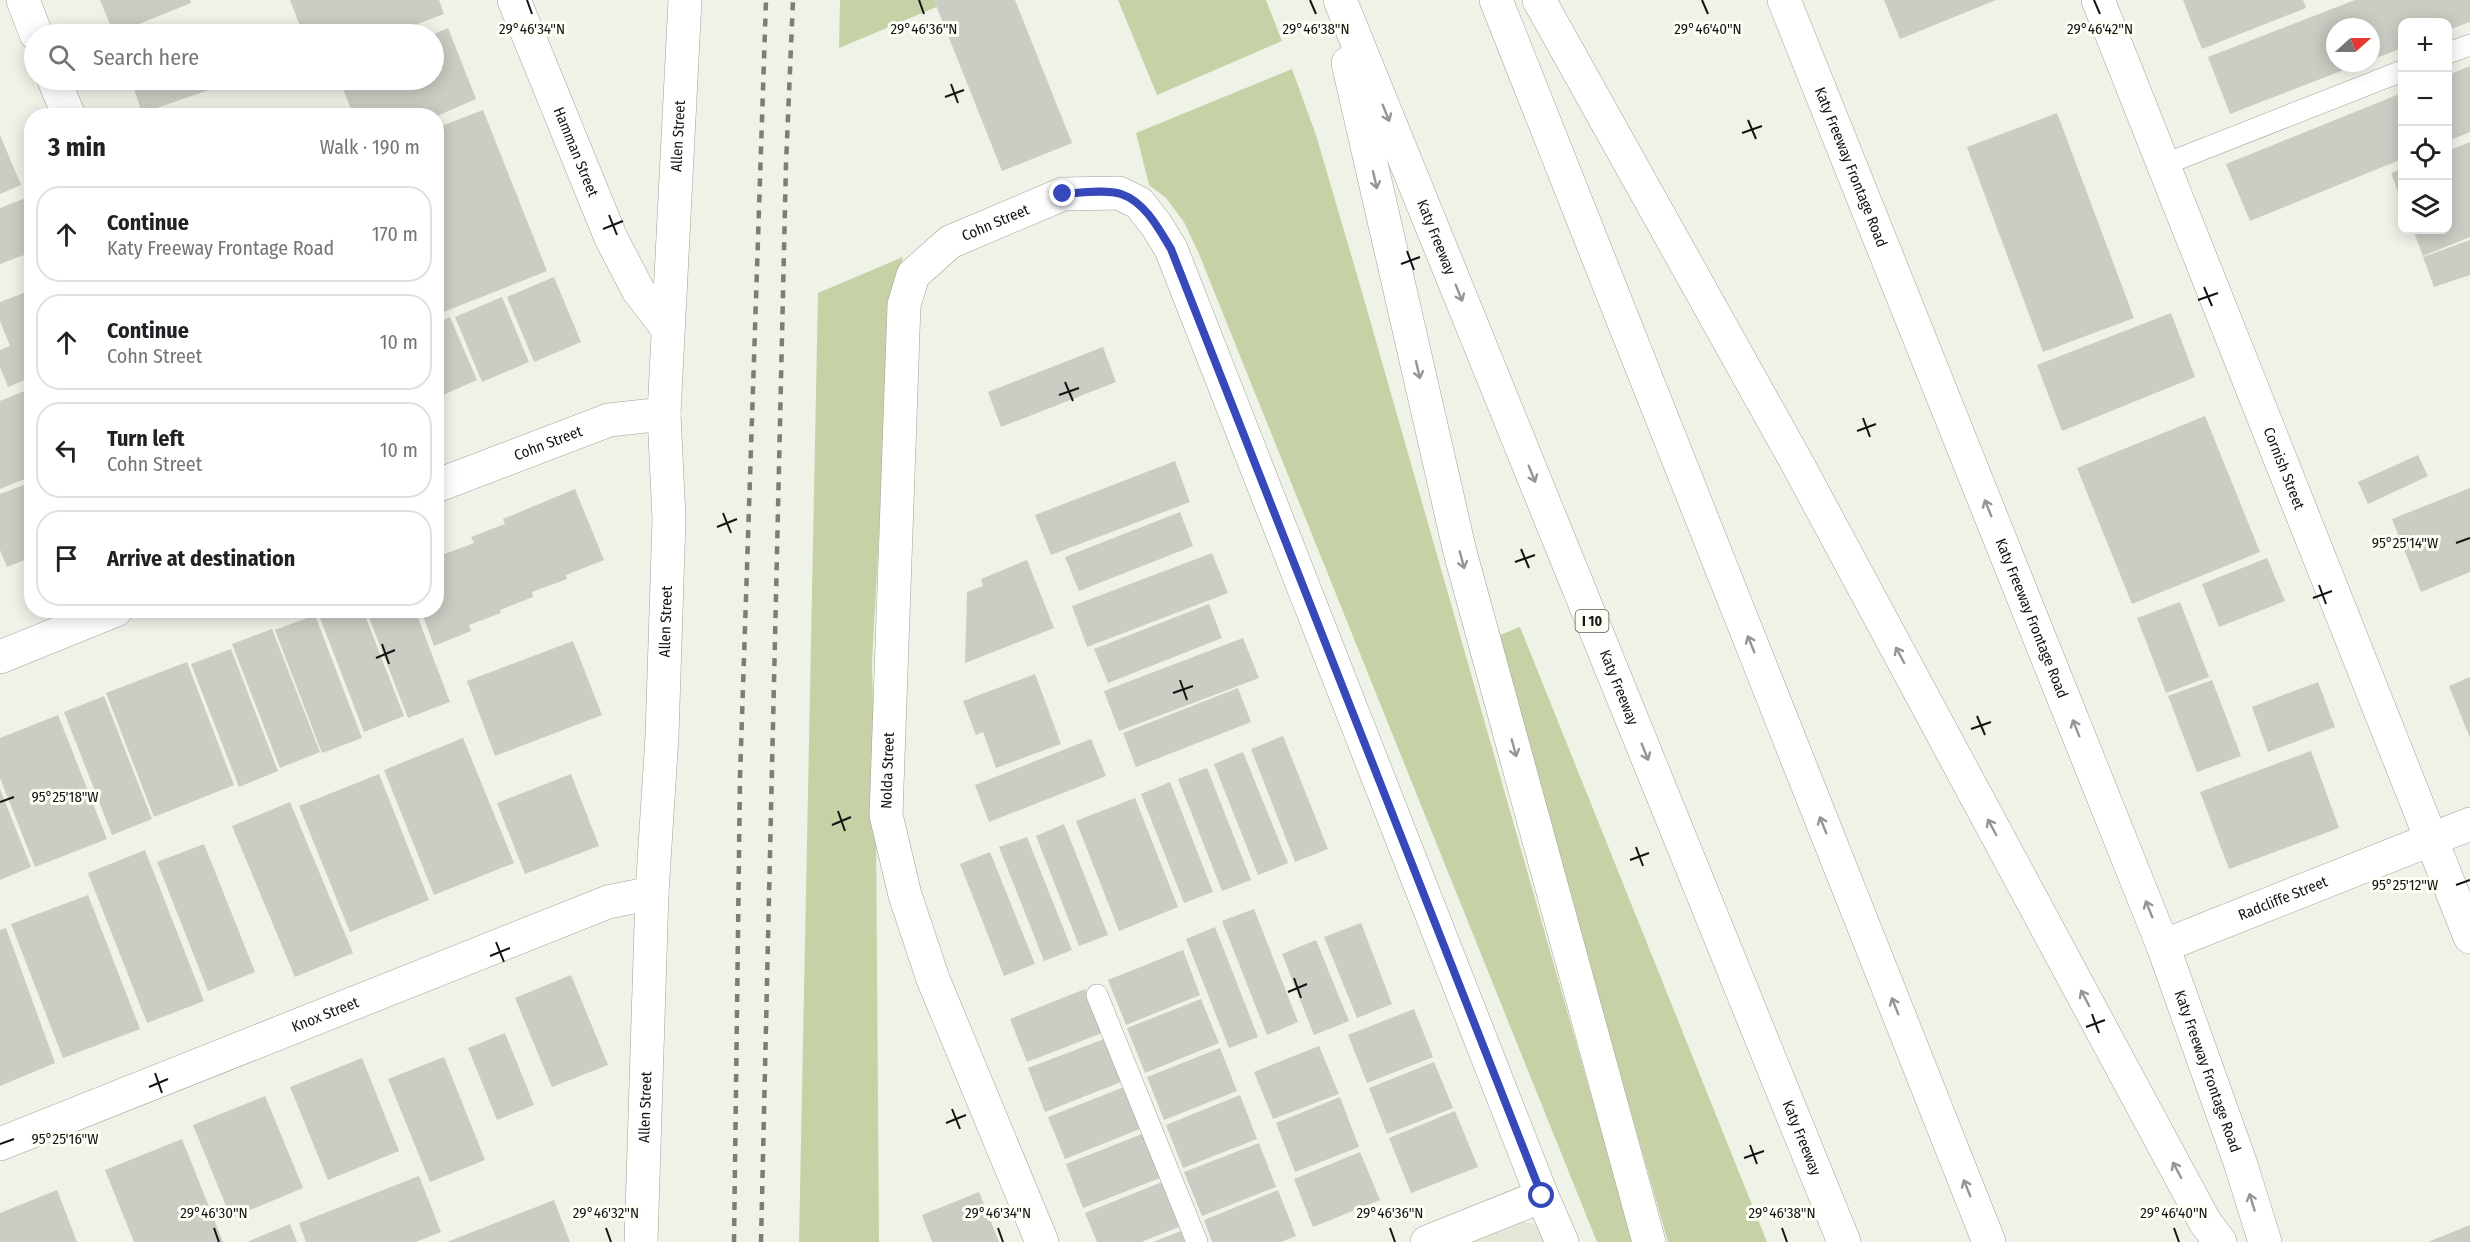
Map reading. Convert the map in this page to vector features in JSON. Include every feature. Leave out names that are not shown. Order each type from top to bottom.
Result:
[{"type":"main road","points":[[23,0],[32,24]]},
{"type":"main road","name":"Hamman Street","points":[[514,0],[611,238],[638,290],[667,328]]},
{"type":"main road","name":"Allen Street","points":[[641,1242],[652,893],[662,736],[669,519],[664,414],[667,328],[685,0]]},
{"type":"main road","points":[[1334,0],[1460,552],[1649,1242]]},
{"type":"main road","name":"Katy Freeway","points":[[1340,0],[1844,1242]]},
{"type":"main road","points":[[1496,0],[1989,1242]]},
{"type":"main road","points":[[1539,0],[1796,461],[2205,1222],[2220,1242]]},
{"type":"main road","name":"Katy Freeway Frontage Road","points":[[1784,0],[2163,946],[2240,1162],[2265,1242]]},
{"type":"main road","name":"Cornish Street","points":[[2098,0],[2470,937]]},
{"type":"main road","points":[[58,90],[66,108]]},
{"type":"main road","name":"Cohn Street","points":[[913,274],[950,242],[1063,194],[1119,193],[1139,203],[1157,226],[1171,249],[1542,1196]]},
{"type":"main road","name":"Nolda Street","points":[[913,274],[904,305],[886,815],[905,895],[933,979],[1042,1242]]},
{"type":"main road","name":"Cohn Street","points":[[444,483],[609,420],[664,414]]},
{"type":"main road","points":[[0,657],[96,618]]},
{"type":"main road","name":"Radcliffe Street","points":[[2163,946],[2470,824]]},
{"type":"main road","name":"Knox Street","points":[[0,1144],[608,902],[652,893]]},
{"type":"main road","points":[[1427,1242],[1542,1196],[1562,1242]]},
{"type":"lane","points":[[2452,52],[2470,45]]},
{"type":"lane","points":[[2163,165],[2400,72]]},
{"type":"lane","points":[[1097,995],[1197,1242]]},
{"type":"shaded area","points":[[1515,1219],[1540,1226],[1550,1242],[1458,1242]]},
{"type":"green space","points":[[840,0],[953,0],[839,48]]},
{"type":"green space","points":[[1118,0],[1266,0],[1282,41],[1157,95]]},
{"type":"green space","points":[[1292,69],[1316,135],[1364,299],[1633,1242],[1597,1242],[1199,254],[1184,222],[1166,198],[1149,185],[1136,133]]},
{"type":"green space","points":[[903,257],[892,299],[872,662],[876,827],[879,1242],[799,1242],[818,293]]},
{"type":"green space","points":[[1520,627],[1767,1242],[1668,1242],[1495,637]]},
{"type":"building","points":[[100,0],[190,0],[191,3],[139,24],[110,24]]},
{"type":"building","points":[[290,0],[439,0],[444,14],[418,24],[299,24]]},
{"type":"building","points":[[934,0],[1015,0],[1072,143],[1002,171]]},
{"type":"building","points":[[1884,0],[1996,0],[1900,39]]},
{"type":"building","points":[[2183,0],[2303,0],[2306,8],[2202,49]]},
{"type":"building","points":[[2355,0],[2470,0],[2470,22],[2452,29],[2452,18],[2398,18],[2398,50],[2380,57],[2380,18],[2326,18],[2326,72],[2339,72],[2230,114],[2208,57]]},
{"type":"building","points":[[448,28],[476,99],[444,113],[444,108],[351,108],[343,90],[444,90],[444,30]]},
{"type":"building","points":[[2470,66],[2470,132],[2452,139],[2452,126],[2452,73]]},
{"type":"building","points":[[134,90],[209,90],[156,108],[140,108]]},
{"type":"building","points":[[2398,95],[2398,161],[2250,221],[2226,164]]},
{"type":"building","points":[[483,110],[547,271],[444,312],[444,125]]},
{"type":"building","points":[[2057,113],[2134,318],[2043,352],[1967,147]]},
{"type":"building","points":[[0,135],[21,185],[0,194]]},
{"type":"building","points":[[2470,142],[2470,237],[2423,256],[2415,234],[2452,234],[2452,149]]},
{"type":"building","points":[[2398,170],[2398,192],[2391,173]]},
{"type":"building","points":[[24,199],[24,255],[0,264],[0,208]]},
{"type":"building","points":[[2470,240],[2470,275],[2434,287],[2423,257]]},
{"type":"building","points":[[554,277],[581,342],[534,362],[507,297]]},
{"type":"building","points":[[24,293],[24,380],[8,387],[0,367],[0,350],[10,346],[0,321],[0,302]]},
{"type":"building","points":[[502,297],[529,362],[482,382],[455,317]]},
{"type":"building","points":[[2171,313],[2195,377],[2062,431],[2037,365]]},
{"type":"building","points":[[450,317],[477,380],[444,394],[444,320]]},
{"type":"building","points":[[1103,347],[1116,382],[1001,427],[988,392]]},
{"type":"building","points":[[24,391],[24,479],[0,489],[0,401]]},
{"type":"building","points":[[2205,416],[2260,552],[2132,604],[2077,468]]},
{"type":"building","points":[[2418,455],[2428,476],[2368,504],[2358,482]]},
{"type":"building","points":[[1175,461],[1190,502],[1051,555],[1035,515]]},
{"type":"building","points":[[24,485],[24,560],[7,567],[0,550],[0,494]]},
{"type":"building","points":[[2470,488],[2470,572],[2421,592],[2392,519]]},
{"type":"building","points":[[575,489],[604,560],[566,575],[567,579],[532,592],[533,597],[500,610],[501,613],[469,625],[471,631],[434,646],[424,618],[444,618],[444,554],[474,543],[471,537],[505,524],[503,519]]},
{"type":"building","points":[[1180,512],[1193,546],[1079,591],[1065,557]]},
{"type":"building","points":[[1212,553],[1228,593],[1087,647],[1072,606]]},
{"type":"building","points":[[2267,558],[2285,601],[2219,627],[2202,584]]},
{"type":"building","points":[[1027,560],[1054,628],[965,663],[967,592],[983,586],[981,579]]},
{"type":"building","points":[[2180,602],[2209,677],[2166,693],[2137,618]]},
{"type":"building","points":[[1209,604],[1222,638],[1108,683],[1094,649]]},
{"type":"building","points":[[307,618],[316,618],[362,738],[322,753],[275,630]]},
{"type":"building","points":[[320,618],[366,618],[404,716],[364,732]]},
{"type":"building","points":[[369,618],[418,618],[450,702],[408,718]]},
{"type":"building","points":[[272,629],[320,752],[280,768],[232,644]]},
{"type":"building","points":[[1243,638],[1259,678],[1119,731],[1104,691]]},
{"type":"building","points":[[573,641],[602,715],[495,756],[467,681]]},
{"type":"building","points":[[231,649],[278,771],[239,787],[191,664]]},
{"type":"building","points":[[187,662],[234,785],[154,817],[106,693]]},
{"type":"building","points":[[1035,674],[1061,744],[996,768],[983,732],[976,735],[963,701]]},
{"type":"building","points":[[2470,677],[2470,738],[2449,686]]},
{"type":"building","points":[[2212,680],[2241,756],[2197,772],[2168,696]]},
{"type":"building","points":[[2318,682],[2335,727],[2268,752],[2252,707]]},
{"type":"building","points":[[1238,688],[1251,722],[1136,767],[1123,733]]},
{"type":"building","points":[[104,696],[152,819],[112,835],[64,712]]},
{"type":"building","points":[[58,715],[107,839],[35,867],[0,778],[0,738]]},
{"type":"building","points":[[1283,736],[1328,849],[1295,862],[1251,749]]},
{"type":"building","points":[[463,738],[514,863],[434,895],[384,770]]},
{"type":"building","points":[[1091,739],[1106,776],[989,822],[975,785]]},
{"type":"building","points":[[2311,751],[2339,828],[2229,869],[2200,792]]},
{"type":"building","points":[[1243,752],[1288,863],[1258,875],[1214,764]]},
{"type":"building","points":[[1207,768],[1251,880],[1222,891],[1178,779]]},
{"type":"building","points":[[379,774],[429,900],[350,932],[299,806]]},
{"type":"building","points":[[571,774],[599,846],[525,874],[497,803]]},
{"type":"building","points":[[1170,782],[1213,892],[1184,903],[1141,794]]},
{"type":"building","points":[[0,789],[31,867],[0,880]]},
{"type":"building","points":[[1135,798],[1178,907],[1119,931],[1076,821]]},
{"type":"building","points":[[290,802],[353,953],[295,977],[232,826]]},
{"type":"building","points":[[1064,824],[1108,935],[1079,946],[1036,836]]},
{"type":"building","points":[[1027,837],[1072,950],[1044,961],[999,847]]},
{"type":"building","points":[[204,844],[255,972],[208,991],[157,862]]},
{"type":"building","points":[[145,850],[204,1001],[147,1023],[88,873]]},
{"type":"building","points":[[990,852],[1035,964],[1004,976],[960,864]]},
{"type":"building","points":[[88,895],[140,1029],[63,1058],[11,924]]},
{"type":"building","points":[[1254,909],[1298,1022],[1267,1035],[1222,921]]},
{"type":"building","points":[[1361,923],[1392,1004],[1357,1018],[1324,937]]},
{"type":"building","points":[[1215,927],[1258,1037],[1229,1048],[1186,939]]},
{"type":"building","points":[[6,928],[55,1063],[0,1086],[0,930]]},
{"type":"building","points":[[1316,940],[1349,1021],[1314,1035],[1282,954]]},
{"type":"building","points":[[1183,950],[1200,995],[1126,1025],[1108,980]]},
{"type":"building","points":[[571,975],[608,1065],[552,1087],[515,998]]},
{"type":"building","points":[[1085,989],[1102,1033],[1027,1062],[1010,1019]]},
{"type":"building","points":[[1201,999],[1219,1043],[1145,1073],[1127,1028]]},
{"type":"building","points":[[1414,1009],[1433,1057],[1367,1083],[1348,1035]]},
{"type":"building","points":[[505,1033],[534,1105],[497,1120],[468,1048]]},
{"type":"building","points":[[1104,1039],[1121,1082],[1045,1112],[1028,1068]]},
{"type":"building","points":[[1319,1046],[1339,1094],[1273,1119],[1254,1072]]},
{"type":"building","points":[[1220,1048],[1237,1091],[1164,1120],[1147,1077]]},
{"type":"building","points":[[444,1057],[485,1160],[430,1182],[388,1079]]},
{"type":"building","points":[[362,1058],[399,1151],[328,1180],[290,1087]]},
{"type":"building","points":[[1434,1062],[1453,1108],[1387,1134],[1369,1088]]},
{"type":"building","points":[[1124,1087],[1140,1129],[1065,1159],[1048,1117]]},
{"type":"building","points":[[1240,1095],[1257,1139],[1183,1168],[1166,1125]]},
{"type":"building","points":[[265,1096],[303,1188],[231,1218],[193,1125]]},
{"type":"building","points":[[1340,1097],[1359,1147],[1295,1172],[1276,1123]]},
{"type":"building","points":[[1455,1111],[1478,1167],[1411,1193],[1389,1138]]},
{"type":"building","points":[[1142,1134],[1160,1178],[1083,1208],[1066,1164]]},
{"type":"building","points":[[182,1139],[223,1242],[134,1242],[105,1170]]},
{"type":"building","points":[[1259,1143],[1276,1187],[1202,1216],[1184,1172]]},
{"type":"building","points":[[1360,1152],[1380,1200],[1313,1227],[1294,1179]]},
{"type":"building","points":[[419,1176],[441,1232],[416,1242],[306,1242],[299,1223]]},
{"type":"building","points":[[1162,1182],[1179,1227],[1141,1242],[1097,1242],[1085,1213]]},
{"type":"building","points":[[57,1190],[77,1242],[0,1242],[0,1213]]},
{"type":"building","points":[[1278,1190],[1296,1236],[1281,1242],[1212,1242],[1204,1220]]},
{"type":"building","points":[[979,1192],[999,1242],[932,1242],[922,1215]]},
{"type":"building","points":[[554,1200],[570,1242],[447,1242]]},
{"type":"building","points":[[290,1224],[297,1242],[247,1242]]},
{"type":"building","points":[[2470,1225],[2470,1242],[2428,1242]]},
{"type":"building","points":[[1181,1231],[1185,1242],[1153,1242]]},
{"type":"railway","points":[[734,1242],[740,777],[766,0]]},
{"type":"railway","points":[[761,1242],[786,164],[793,0]]},
{"type":"route","points":[[1063,194],[1119,193],[1139,203],[1171,249],[1542,1196]]}]
